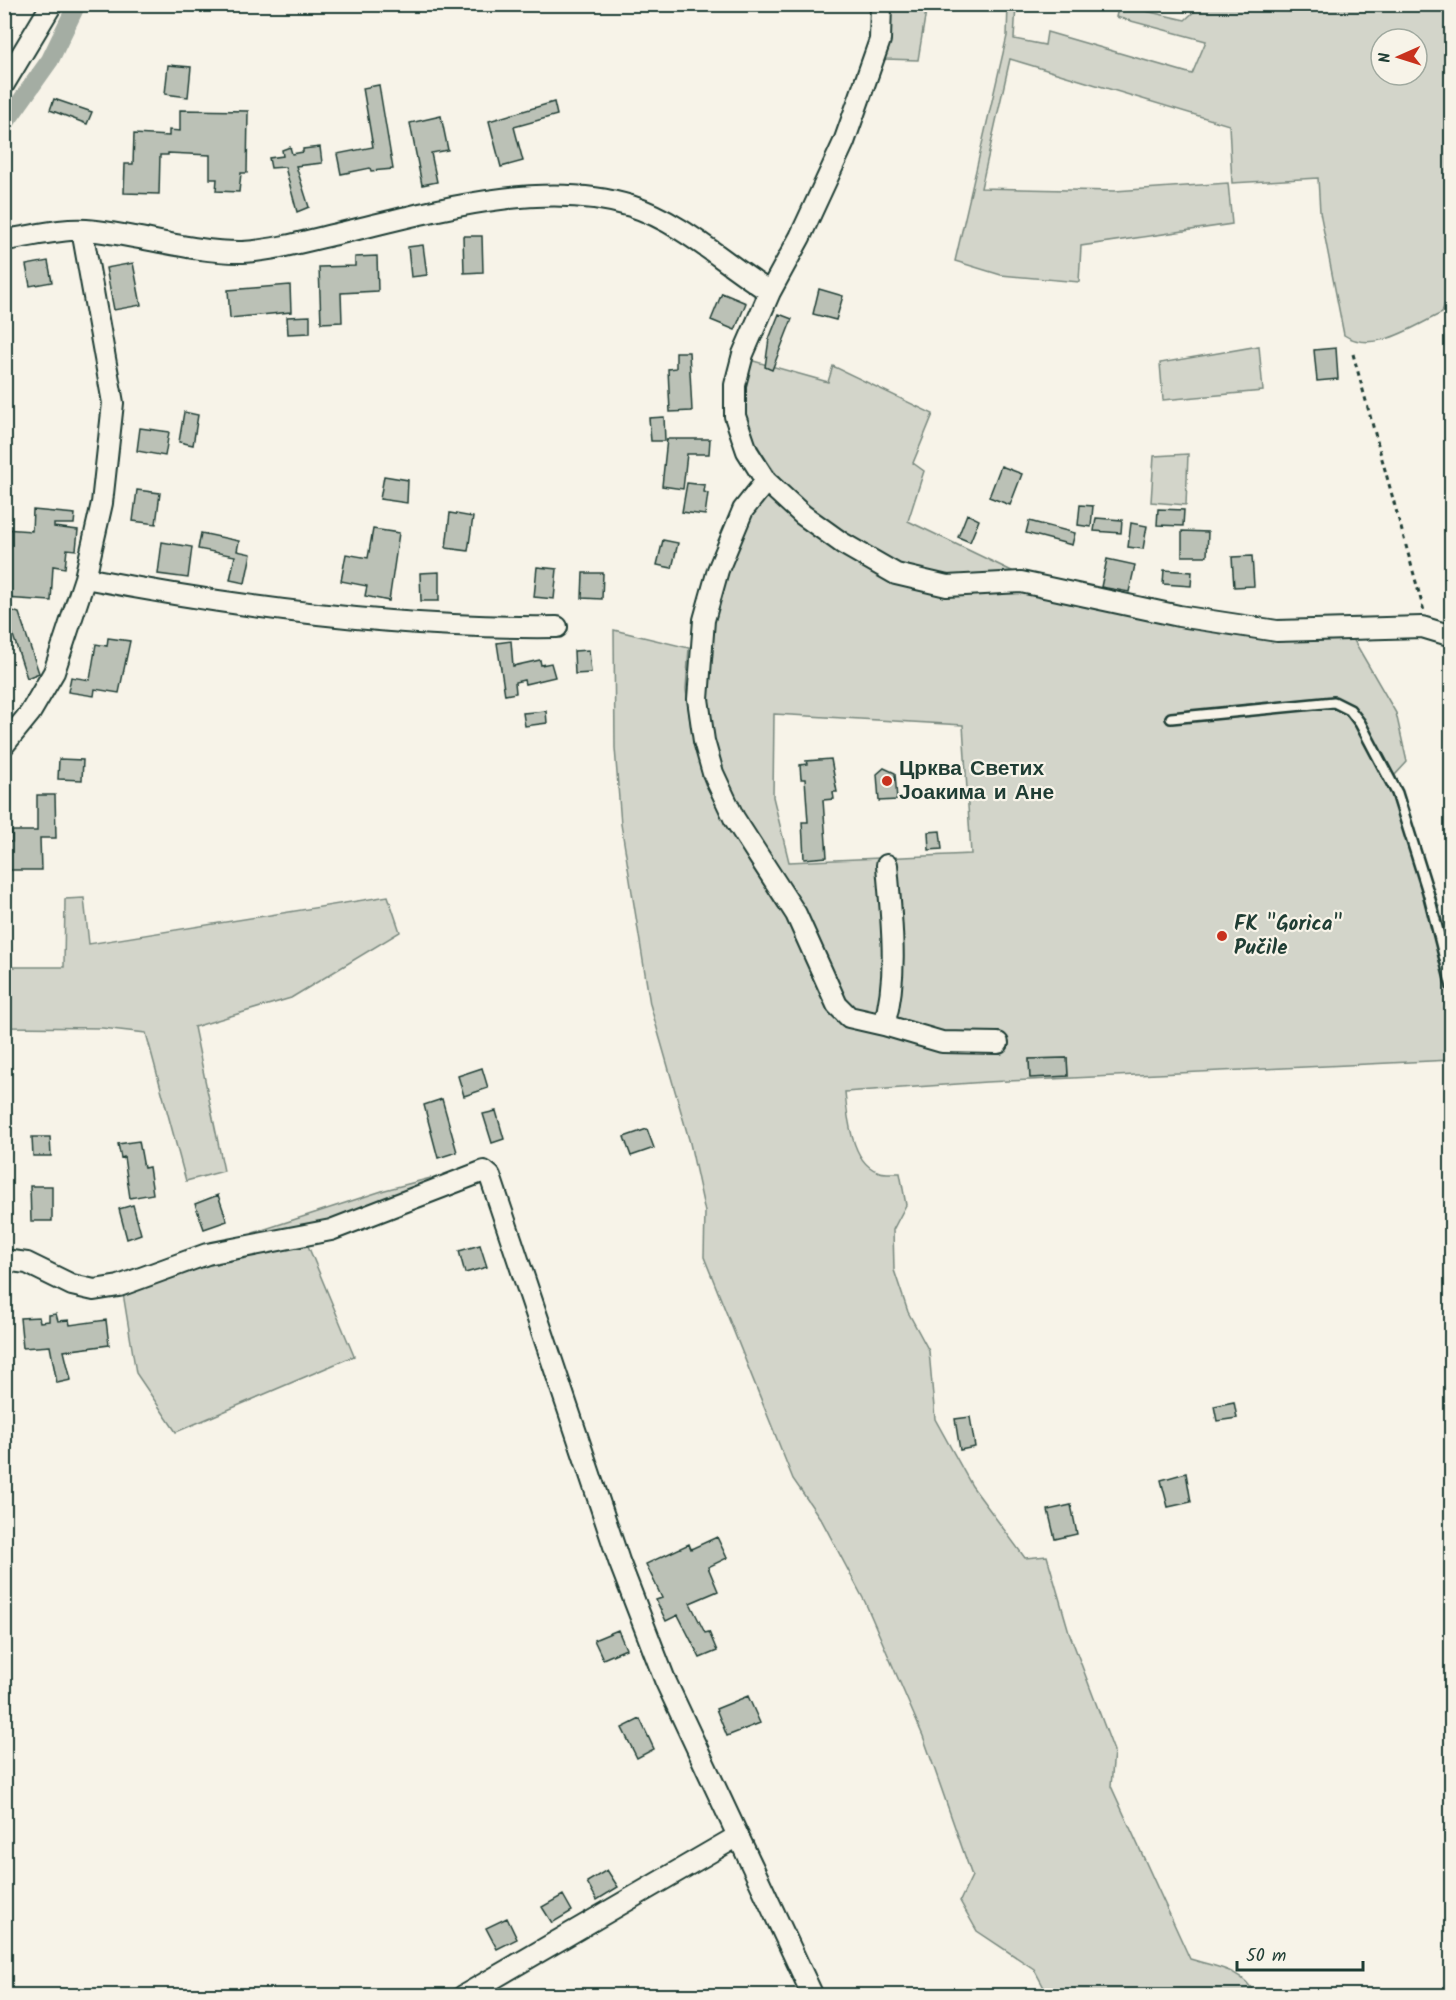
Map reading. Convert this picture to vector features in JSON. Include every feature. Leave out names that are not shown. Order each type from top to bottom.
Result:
[{"type":"street","points":[[4,84],[52,4]]},
{"type":"street","points":[[881,4],[880,40],[844,142],[800,237],[770,292],[743,354],[735,385],[735,416],[747,451],[766,481],[803,515],[842,543],[896,574],[947,586],[993,586],[1022,582],[1179,616],[1277,631],[1422,627],[1452,636]]},
{"type":"street","points":[[4,240],[82,230],[242,252],[280,247],[481,203],[544,195],[593,196],[633,206],[684,232],[770,292]]},
{"type":"street","points":[[4,746],[30,713],[54,672],[85,578],[102,503],[113,403],[82,230]]},
{"type":"street","points":[[766,481],[743,510],[718,570],[704,620],[698,699],[704,741],[713,772],[734,818],[796,914],[837,1005],[849,1017],[942,1042],[998,1043]]},
{"type":"street","points":[[85,578],[182,597],[387,620],[476,628],[557,627]]},
{"type":"street","points":[[884,1025],[891,1000],[892,940],[887,865]]},
{"type":"street","points":[[4,1260],[27,1263],[72,1285],[94,1290],[119,1286],[207,1254],[331,1230],[484,1171],[490,1176],[619,1561],[665,1680],[813,1995]]},
{"type":"street","points":[[463,1995],[738,1836]]},
{"type":"lane","points":[[1171,718],[1334,702],[1350,710],[1360,723],[1398,794],[1428,892],[1452,987]]},
{"type":"path","points":[[1353,354],[1426,619]]},
{"type":"shaded area","points":[[889,5],[927,5],[918,60],[885,59]]},
{"type":"shaded area","points":[[1008,5],[1016,5],[1014,39],[1045,45],[1047,32],[1192,74],[1206,41],[1116,17],[1119,5],[1185,20],[1201,5],[1451,5],[1451,300],[1445,303],[1442,313],[1407,331],[1381,340],[1368,342],[1344,335],[1320,212],[1318,178],[1232,183],[1229,125],[1010,59],[981,188],[1115,191],[1228,183],[1232,224],[1081,246],[1079,282],[1001,275],[955,261],[1007,36]]},
{"type":"shaded area","points":[[1259,346],[1263,391],[1163,400],[1160,363]]},
{"type":"shaded area","points":[[750,360],[828,382],[833,366],[933,414],[913,463],[924,471],[908,521],[1018,574],[1014,587],[1352,637],[1396,713],[1407,762],[1395,775],[1439,907],[1451,959],[1451,1060],[986,1082],[845,1092],[852,1137],[862,1159],[879,1172],[900,1173],[906,1205],[893,1230],[894,1270],[908,1312],[929,1351],[935,1419],[972,1486],[1025,1558],[1047,1556],[1069,1632],[1114,1751],[1111,1786],[1190,1959],[1236,1974],[1250,1986],[1255,1995],[1048,1995],[1034,1969],[977,1931],[960,1901],[972,1876],[923,1736],[865,1602],[822,1521],[793,1479],[704,1257],[705,1212],[690,1143],[650,1004],[621,824],[615,748],[614,630],[689,648],[686,689],[691,729],[705,784],[749,862],[778,907],[781,874],[749,827],[723,776],[712,740],[707,701],[707,660],[712,620],[722,580],[737,542],[756,508],[779,478],[759,448],[747,423],[744,395]],"holes":[[[774,714],[963,725],[971,854],[789,862],[773,797]],[[1067,1058],[1068,1076],[1030,1077],[1029,1059]]]},
{"type":"shaded area","points":[[1188,454],[1186,505],[1151,502],[1154,456]]},
{"type":"shaded area","points":[[388,896],[400,932],[291,998],[194,1027],[224,1171],[186,1181],[146,1033],[102,1028],[5,1027],[5,967],[64,967],[65,899],[84,898],[89,944]]},
{"type":"shaded area","points":[[431,1178],[433,1184],[333,1221],[301,1229],[354,1356],[176,1432],[136,1373],[123,1293],[179,1272],[259,1254],[253,1233],[385,1190]]},
{"type":"building","points":[[168,65],[191,67],[188,97],[165,94]]},
{"type":"building","points":[[379,85],[393,169],[371,171],[370,168],[341,174],[337,154],[373,147],[363,88]]},
{"type":"building","points":[[54,99],[92,112],[87,124],[50,110]]},
{"type":"building","points":[[554,102],[557,115],[514,127],[523,161],[501,167],[489,121]]},
{"type":"building","points":[[180,110],[248,111],[247,173],[241,173],[239,192],[216,191],[217,179],[210,179],[210,155],[168,153],[168,155],[160,155],[159,194],[124,193],[125,164],[133,164],[134,134],[169,136],[169,130],[180,131]]},
{"type":"building","points":[[441,116],[448,150],[431,153],[437,182],[422,185],[410,123]]},
{"type":"building","points":[[290,147],[292,154],[303,152],[303,149],[320,147],[322,163],[296,166],[309,207],[297,212],[285,167],[271,168],[269,158],[283,156],[282,150]]},
{"type":"building","points":[[463,236],[482,236],[483,272],[464,273]]},
{"type":"building","points":[[423,245],[427,275],[411,277],[408,247]]},
{"type":"building","points":[[377,256],[378,291],[341,293],[342,322],[321,323],[319,267],[355,266],[355,257]]},
{"type":"building","points":[[48,261],[52,282],[30,286],[26,265]]},
{"type":"building","points":[[133,263],[141,305],[114,310],[106,268]]},
{"type":"building","points":[[290,285],[291,312],[230,318],[228,290]]},
{"type":"building","points":[[819,289],[843,296],[836,320],[813,314]]},
{"type":"building","points":[[722,293],[746,303],[735,330],[711,320]]},
{"type":"building","points":[[779,314],[792,319],[772,370],[765,367],[769,339]]},
{"type":"building","points":[[310,316],[310,333],[288,334],[287,317]]},
{"type":"building","points":[[1336,348],[1338,379],[1317,381],[1314,350]]},
{"type":"building","points":[[676,352],[689,352],[692,411],[670,412],[668,369],[676,368]]},
{"type":"building","points":[[184,412],[198,415],[193,445],[179,442]]},
{"type":"building","points":[[664,417],[665,441],[651,441],[649,418]]},
{"type":"building","points":[[140,428],[169,432],[165,456],[137,451]]},
{"type":"building","points":[[667,439],[710,439],[709,454],[687,454],[683,489],[662,486]]},
{"type":"building","points":[[1001,466],[1022,474],[1010,505],[989,497]]},
{"type":"building","points":[[384,476],[408,480],[407,503],[380,499]]},
{"type":"building","points":[[687,483],[705,485],[704,492],[708,493],[705,515],[682,512]]},
{"type":"building","points":[[137,490],[160,493],[156,524],[133,521]]},
{"type":"building","points":[[1080,505],[1093,506],[1091,527],[1078,525]]},
{"type":"building","points":[[1158,509],[1184,510],[1183,526],[1157,525]]},
{"type":"building","points":[[33,510],[75,514],[74,524],[54,524],[54,527],[78,530],[76,550],[67,549],[65,568],[53,566],[51,601],[4,598],[4,529],[32,531]]},
{"type":"building","points":[[450,513],[473,517],[468,551],[446,548]]},
{"type":"building","points":[[967,514],[979,520],[970,542],[958,537]]},
{"type":"building","points":[[1096,518],[1122,520],[1121,533],[1094,531]]},
{"type":"building","points":[[1029,521],[1075,533],[1072,545],[1026,533]]},
{"type":"building","points":[[1131,523],[1147,526],[1143,549],[1128,547]]},
{"type":"building","points":[[373,529],[399,533],[389,601],[365,596],[367,586],[341,581],[346,554],[368,558]]},
{"type":"building","points":[[1182,531],[1208,532],[1207,556],[1182,556]]},
{"type":"building","points":[[201,533],[239,541],[237,551],[251,554],[245,583],[230,580],[235,556],[198,549]]},
{"type":"building","points":[[663,540],[678,543],[672,568],[657,565]]},
{"type":"building","points":[[162,542],[192,547],[188,578],[158,574]]},
{"type":"building","points":[[1252,556],[1254,586],[1234,587],[1232,557]]},
{"type":"building","points":[[1107,559],[1135,565],[1129,592],[1101,587]]},
{"type":"building","points":[[537,567],[557,569],[554,599],[534,597]]},
{"type":"building","points":[[1164,570],[1192,572],[1191,586],[1163,584]]},
{"type":"building","points":[[439,572],[439,601],[421,601],[420,573]]},
{"type":"building","points":[[583,573],[603,573],[602,599],[582,598]]},
{"type":"building","points":[[4,608],[19,613],[39,673],[27,678]]},
{"type":"building","points":[[108,638],[130,641],[119,693],[95,689],[94,696],[68,692],[71,677],[90,680],[96,644],[107,646]]},
{"type":"building","points":[[511,641],[513,666],[540,660],[541,665],[551,663],[555,677],[525,684],[524,680],[515,682],[516,693],[505,695],[497,643]]},
{"type":"building","points":[[589,650],[591,673],[575,674],[574,651]]},
{"type":"building","points":[[546,711],[547,723],[525,726],[523,713]]},
{"type":"building","points":[[59,759],[83,760],[82,780],[58,779]]},
{"type":"building","points":[[831,759],[837,792],[833,792],[834,799],[823,800],[827,857],[804,859],[802,822],[808,822],[805,779],[801,779],[800,765],[807,764],[806,761]]},
{"type":"building","name":"Црква Светих Јоакима и Ане","points":[[884,768],[895,773],[897,800],[879,801],[877,774]]},
{"type":"building","points":[[37,795],[55,795],[56,838],[40,838],[41,870],[4,870],[4,842],[12,842],[12,831],[37,831]]},
{"type":"building","points":[[940,831],[942,849],[929,850],[928,832]]},
{"type":"building","points":[[1067,1058],[1068,1076],[1030,1078],[1029,1059]]},
{"type":"building","points":[[482,1068],[488,1088],[464,1096],[458,1076]]},
{"type":"building","points":[[442,1099],[457,1152],[438,1158],[424,1105]]},
{"type":"building","points":[[496,1111],[504,1139],[492,1143],[483,1114]]},
{"type":"building","points":[[647,1129],[654,1148],[631,1156],[624,1137]]},
{"type":"building","points":[[32,1137],[50,1137],[51,1156],[33,1156]]},
{"type":"building","points":[[139,1141],[144,1168],[149,1167],[153,1194],[130,1198],[124,1157],[121,1158],[118,1144]]},
{"type":"building","points":[[30,1186],[52,1186],[52,1221],[31,1221]]},
{"type":"building","points":[[218,1195],[227,1221],[204,1229],[195,1204]]},
{"type":"building","points":[[133,1205],[141,1234],[127,1239],[119,1209]]},
{"type":"building","points":[[480,1245],[487,1267],[465,1273],[459,1251]]},
{"type":"building","points":[[56,1314],[58,1321],[69,1320],[70,1325],[106,1320],[109,1345],[64,1351],[71,1380],[57,1383],[50,1346],[23,1348],[20,1318],[39,1317],[40,1322],[49,1321],[49,1315]]},
{"type":"building","points":[[1234,1402],[1237,1418],[1217,1421],[1214,1406]]},
{"type":"building","points":[[970,1417],[975,1447],[960,1450],[955,1419]]},
{"type":"building","points":[[1186,1473],[1191,1502],[1168,1507],[1161,1480]]},
{"type":"building","points":[[1071,1505],[1077,1534],[1055,1539],[1048,1510]]},
{"type":"building","points":[[717,1537],[727,1558],[708,1567],[718,1591],[690,1603],[705,1633],[709,1632],[717,1651],[700,1658],[678,1615],[666,1621],[656,1600],[662,1598],[646,1564],[689,1544],[691,1549]]},
{"type":"building","points":[[618,1630],[626,1649],[603,1659],[594,1640]]},
{"type":"building","points":[[748,1696],[760,1723],[727,1736],[716,1709]]},
{"type":"building","points":[[640,1719],[654,1749],[637,1758],[622,1728]]},
{"type":"building","points":[[607,1870],[618,1887],[597,1900],[587,1882]]},
{"type":"building","points":[[563,1895],[572,1911],[552,1923],[542,1907]]},
{"type":"building","points":[[507,1918],[517,1939],[497,1949],[486,1928]]},
{"type":"waterway","points":[[4,125],[50,60],[77,4]]},
{"type":"place","name":"Црква Светих Јоакима и Ане","points":[[887,781]]},
{"type":"place","name":"FK \"Gorica\" Pučile","points":[[1222,936]]}]
